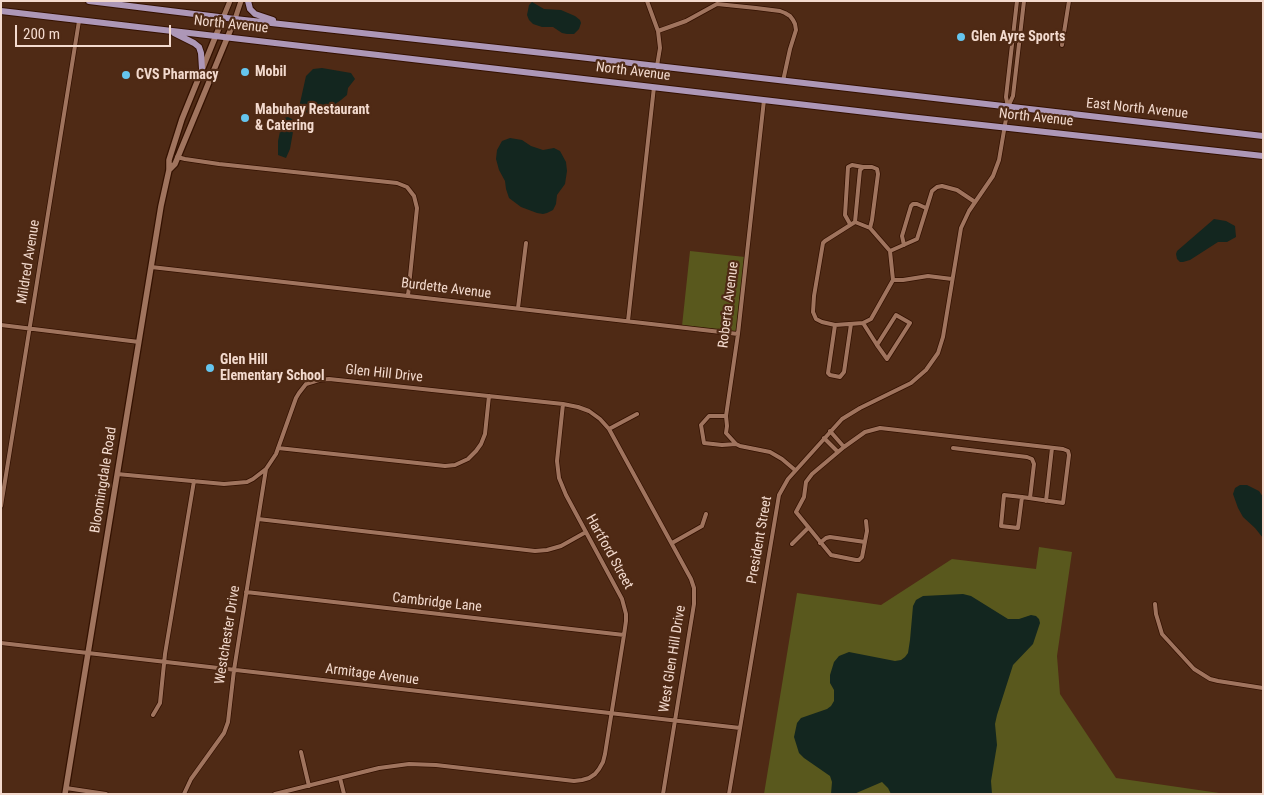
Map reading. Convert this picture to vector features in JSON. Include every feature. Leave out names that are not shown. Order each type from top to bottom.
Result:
[{"type":"main road","name":"North Avenue","points":[[89,1],[223,18],[1008,107]]},
{"type":"main road","points":[[248,1],[250,8],[255,14],[291,25]]},
{"type":"main road","name":"North Avenue","points":[[1,11],[1263,156]]},
{"type":"main road","name":"Bloomingdale Road","points":[[66,791],[151,267],[169,170],[169,160],[182,119],[223,18]]},
{"type":"main road","name":"Bloomingdale Road","points":[[169,170],[175,164],[234,19]]},
{"type":"main road","points":[[172,31],[198,47],[201,53],[202,69]]},
{"type":"main road","name":"East North Avenue","points":[[1008,107],[1263,136]]},
{"type":"street","name":"Bloomingdale Road","points":[[223,18],[230,1]]},
{"type":"street","name":"Bloomingdale Road","points":[[234,19],[241,1]]},
{"type":"street","points":[[647,1],[658,31],[660,48],[657,66]]},
{"type":"street","points":[[756,8],[757,1]]},
{"type":"street","name":"President Street","points":[[1008,107],[1006,97],[1017,1]]},
{"type":"street","name":"President Street","points":[[729,794],[777,504],[783,486],[795,470],[842,419],[912,383],[931,365],[938,353],[943,337],[961,228],[965,218],[993,176],[1000,156],[1008,107],[1013,96],[1024,1]]},
{"type":"street","points":[[1062,45],[1069,1]]},
{"type":"street","points":[[658,31],[686,21],[717,4],[780,11],[790,16],[796,30],[783,81]]},
{"type":"street","name":"Mildred Avenue","points":[[1,506],[79,20]]},
{"type":"street","points":[[628,321],[654,87]]},
{"type":"street","name":"Roberta Avenue","points":[[736,444],[726,433],[728,426],[726,416],[738,334],[764,100]]},
{"type":"street","points":[[177,157],[219,164],[397,183],[407,188],[412,192],[417,208],[408,296]]},
{"type":"street","points":[[853,223],[823,243],[813,312],[816,319],[822,322],[835,325],[862,323],[871,319],[893,280],[890,251],[870,228],[853,223],[845,215],[848,167],[852,165],[877,169],[878,174],[870,228]]},
{"type":"street","points":[[853,223],[860,170],[863,167]]},
{"type":"street","points":[[890,251],[917,239],[932,191],[937,187],[942,186],[957,190],[975,202]]},
{"type":"street","points":[[904,245],[902,236],[911,206],[917,204],[926,208]]},
{"type":"street","points":[[518,308],[526,243]]},
{"type":"street","name":"Burdette Avenue","points":[[151,267],[738,334]]},
{"type":"street","points":[[893,280],[928,276],[952,279]]},
{"type":"street","points":[[862,323],[876,346],[888,359],[910,323],[896,315],[876,346]]},
{"type":"street","points":[[835,325],[828,373],[840,377],[844,372],[851,324]]},
{"type":"street","points":[[1,325],[139,342]]},
{"type":"street","name":"Glen Hill Drive","points":[[117,474],[224,484],[247,482],[260,475],[276,454],[296,398],[306,384],[329,379],[563,404],[589,411],[609,429]]},
{"type":"street","points":[[278,448],[445,466],[455,465],[468,459],[481,444],[489,396]]},
{"type":"street","name":"Hartford Street","points":[[275,794],[391,766],[426,764],[582,780],[595,774],[602,766],[612,713],[626,614],[622,599],[558,478],[557,462],[563,404]]},
{"type":"street","points":[[609,429],[638,414]]},
{"type":"street","points":[[726,416],[709,416],[701,425],[704,443],[722,446],[736,444],[743,448],[770,452],[795,470]]},
{"type":"street","points":[[866,521],[867,531],[862,557],[859,560],[834,556],[828,553],[796,512],[804,496],[808,479],[812,474],[864,432],[872,429],[887,428],[1063,449],[1068,452],[1063,503],[1046,500],[1022,497],[1004,495],[1001,526],[1018,528],[1022,497]]},
{"type":"street","name":"West Glen Hill Drive","points":[[609,429],[672,543],[694,588],[663,794]]},
{"type":"street","points":[[830,432],[844,447]]},
{"type":"street","points":[[824,438],[838,452]]},
{"type":"street","points":[[953,448],[1032,459],[1034,464],[1030,498]]},
{"type":"street","points":[[1046,500],[1052,448]]},
{"type":"street","name":"Westchester Drive","points":[[184,794],[191,779],[218,742],[228,722],[234,670],[266,469]]},
{"type":"street","points":[[154,715],[160,702],[165,654],[194,481]]},
{"type":"street","points":[[672,543],[702,526],[706,514]]},
{"type":"street","points":[[258,520],[535,551],[554,549],[586,532]]},
{"type":"street","points":[[792,544],[808,528]]},
{"type":"street","points":[[820,543],[830,537],[865,542]]},
{"type":"street","name":"Cambridge Lane","points":[[246,592],[624,635]]},
{"type":"street","points":[[1155,604],[1162,634],[1194,669],[1210,679],[1263,688]]},
{"type":"street","name":"Armitage Avenue","points":[[1,643],[740,728]]},
{"type":"street","points":[[301,752],[309,786]]},
{"type":"street","points":[[340,778],[344,794]]},
{"type":"street","points":[[66,791],[106,794]]},
{"type":"shaded area","points":[[532,2],[544,9],[561,10],[575,16],[581,23],[579,29],[574,34],[567,34],[553,27],[542,27],[533,24],[527,15],[529,5]]},
{"type":"shaded area","points":[[322,68],[351,73],[355,79],[348,88],[347,95],[341,100],[331,107],[323,106],[308,113],[301,110],[300,103],[306,76],[313,69]]},
{"type":"shaded area","points":[[284,118],[292,119],[294,126],[290,149],[286,158],[278,155],[278,141],[282,122]]},
{"type":"shaded area","points":[[510,138],[522,140],[531,146],[543,150],[554,148],[560,151],[566,162],[567,171],[565,184],[557,195],[553,210],[543,214],[537,213],[521,207],[509,198],[505,181],[496,159],[497,150],[502,141]]},
{"type":"shaded area","points":[[1214,219],[1226,221],[1235,226],[1236,237],[1227,242],[1218,242],[1190,260],[1180,262],[1177,259],[1177,251]]},
{"type":"shaded area","points":[[690,251],[745,257],[736,333],[682,326]]},
{"type":"shaded area","points":[[1240,485],[1247,485],[1259,491],[1263,497],[1263,538],[1243,517],[1238,508],[1233,494],[1235,488]]},
{"type":"shaded area","points":[[1039,547],[1072,552],[1057,656],[1060,694],[1116,778],[1226,794],[764,794],[797,593],[881,605],[952,559],[1036,569]]},
{"type":"shaded area","points":[[963,594],[971,596],[1008,619],[1019,619],[1031,615],[1036,616],[1040,623],[1033,644],[1013,665],[997,715],[995,724],[997,745],[991,781],[992,794],[891,794],[882,782],[854,794],[831,794],[832,782],[830,776],[799,753],[794,737],[797,723],[801,718],[827,709],[834,701],[834,690],[830,683],[830,675],[834,662],[839,656],[849,652],[895,661],[901,660],[908,653],[913,606],[916,600],[923,596]]},
{"type":"place","name":"Glen Ayre Sports","points":[[961,37]]},
{"type":"place","name":"Mobil","points":[[245,72]]},
{"type":"place","name":"CVS Pharmacy","points":[[126,75]]},
{"type":"place","name":"Mabuhay Restaurant & Catering","points":[[245,118]]},
{"type":"place","name":"Glen Hill Elementary School","points":[[210,368]]}]
